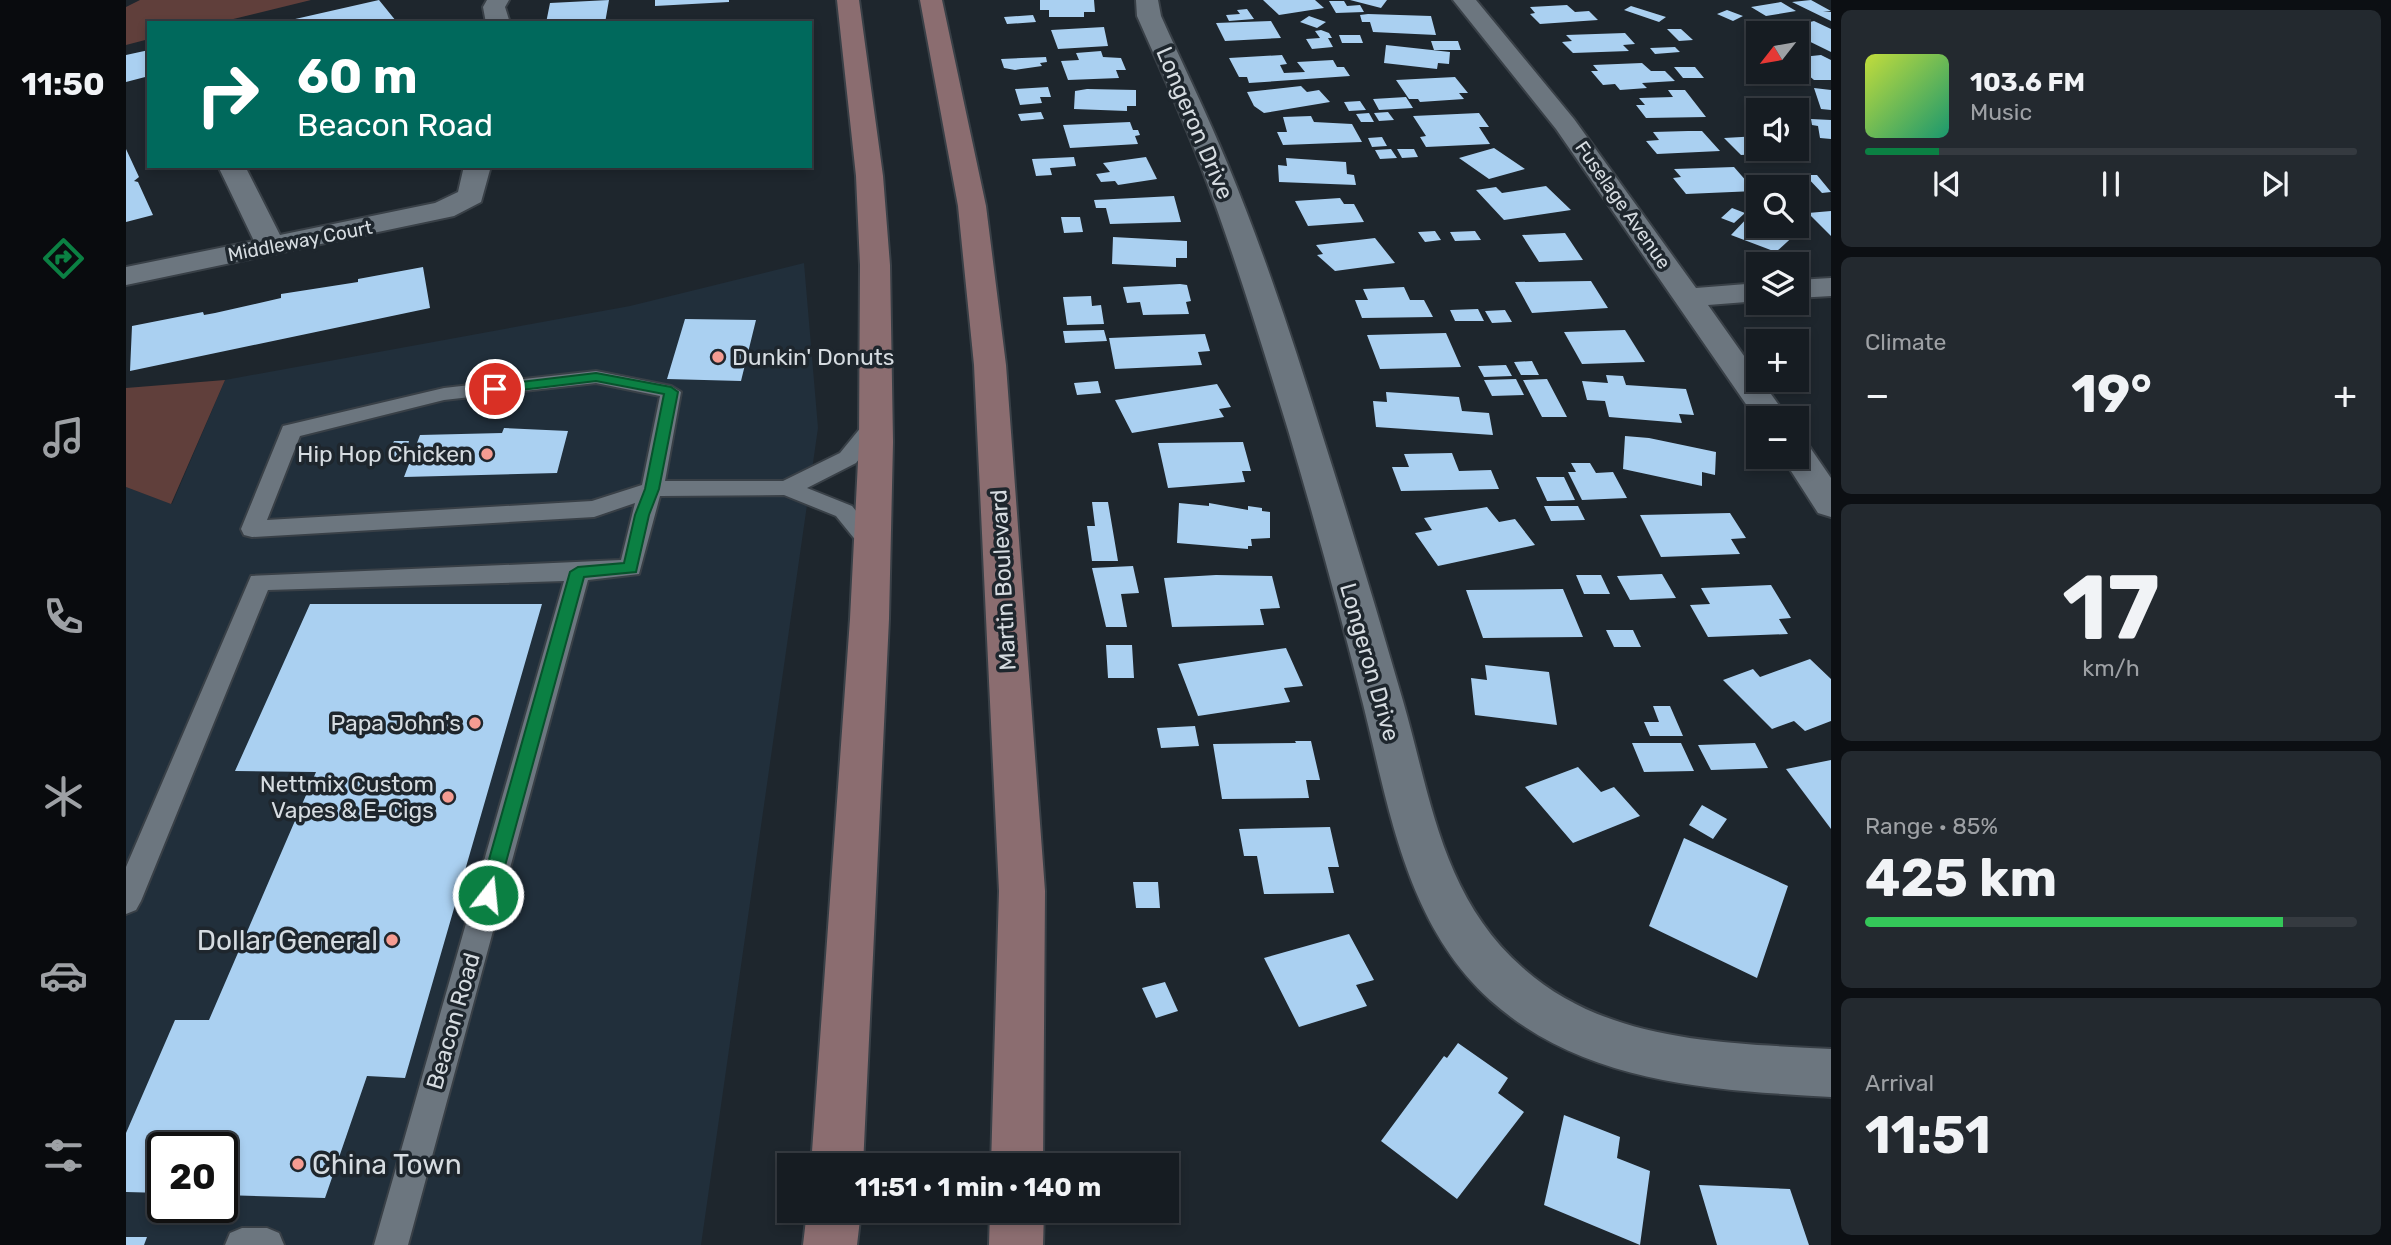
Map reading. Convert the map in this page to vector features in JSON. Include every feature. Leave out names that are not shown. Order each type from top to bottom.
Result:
[{"type":"main road","points":[[837,1153],[874,547],[879,420],[875,251],[858,57],[848,0]]},
{"type":"main road","name":"Martin Boulevard","points":[[931,0],[972,206],[990,365],[1021,891],[1017,1153]]},
{"type":"main road","points":[[830,1245],[833,1223]]},
{"type":"main road","points":[[1016,1245],[1017,1223]]},
{"type":"street","points":[[498,0],[494,7],[498,21]]},
{"type":"street","name":"Longeron Drive","points":[[1147,0],[1149,16],[1214,164],[1252,269],[1309,444],[1383,704],[1413,822],[1433,880],[1454,923],[1505,983],[1555,1021],[1599,1041],[1709,1066],[1831,1073]]},
{"type":"street","name":"Fuselage Avenue","points":[[1464,0],[1565,124],[1764,406]]},
{"type":"street","points":[[232,168],[271,245]]},
{"type":"street","name":"Middleway Court","points":[[126,276],[422,217],[444,210],[471,196],[478,168]]},
{"type":"street","points":[[1809,288],[1831,287]]},
{"type":"street","points":[[1688,298],[1746,293]]},
{"type":"street","points":[[1807,469],[1831,505]]},
{"type":"lane","points":[[126,901],[259,582],[631,568],[642,515],[652,489],[671,392],[596,377],[444,394],[291,431],[252,529],[594,509],[652,489],[786,488],[844,511],[874,547]]},
{"type":"lane","points":[[786,488],[827,471],[848,458],[879,420]]},
{"type":"lane","name":"Beacon Road","points":[[391,1245],[578,572]]},
{"type":"lane","points":[[242,1245],[268,1245]]},
{"type":"shaded area","points":[[140,0],[311,0],[225,21],[147,21],[147,40],[126,45],[126,7]]},
{"type":"shaded area","points":[[804,263],[818,428],[701,1245],[126,1245],[126,487],[172,504],[225,380],[630,306]]},
{"type":"shaded area","points":[[225,380],[171,504],[126,487],[126,388]]},
{"type":"building","points":[[379,0],[396,21],[286,21]]},
{"type":"building","points":[[609,0],[605,21],[546,21],[550,3]]},
{"type":"building","points":[[655,0],[729,0],[729,2],[655,6]]},
{"type":"building","points":[[1040,0],[1094,0],[1095,12],[1084,12],[1084,17],[1049,17],[1049,10],[1040,10]]},
{"type":"building","points":[[1263,0],[1315,0],[1324,8],[1279,15]]},
{"type":"building","points":[[1350,0],[1387,0],[1381,8]]},
{"type":"building","points":[[1811,0],[1831,11],[1823,12],[1831,12],[1831,21],[1792,2]]},
{"type":"building","points":[[1329,1],[1344,1],[1347,6],[1360,5],[1364,12],[1336,13]]},
{"type":"building","points":[[1781,2],[1796,11],[1766,16],[1751,7]]},
{"type":"building","points":[[1567,5],[1575,12],[1589,11],[1598,20],[1540,24],[1530,14],[1535,13],[1530,7]]},
{"type":"building","points":[[1631,6],[1666,17],[1659,22],[1624,10]]},
{"type":"building","points":[[1247,9],[1254,19],[1229,21],[1226,15],[1240,14],[1237,10]]},
{"type":"building","points":[[1727,10],[1743,16],[1733,21],[1717,14]]},
{"type":"building","points":[[1033,15],[1036,22],[1007,24],[1004,17]]},
{"type":"building","points":[[1360,15],[1431,16],[1436,35],[1373,32],[1370,22],[1362,22]]},
{"type":"building","points":[[1309,16],[1326,22],[1317,28],[1300,22]]},
{"type":"building","points":[[1271,21],[1281,38],[1225,41],[1216,23]]},
{"type":"building","points":[[1814,21],[1831,29],[1831,52],[1810,42],[1810,22]]},
{"type":"building","points":[[1104,27],[1108,46],[1058,49],[1051,30]]},
{"type":"building","points":[[1667,29],[1681,29],[1693,40],[1679,41]]},
{"type":"building","points":[[1315,31],[1329,33],[1332,38],[1328,38],[1333,47],[1312,49],[1306,39],[1320,38]]},
{"type":"building","points":[[1625,33],[1635,44],[1623,45],[1629,51],[1573,53],[1562,42],[1572,41],[1566,35]]},
{"type":"building","points":[[1339,35],[1360,35],[1363,43],[1342,43]]},
{"type":"building","points":[[1431,41],[1458,41],[1461,50],[1434,50]]},
{"type":"building","points":[[1386,45],[1450,52],[1449,64],[1438,63],[1437,69],[1384,63]]},
{"type":"building","points":[[1675,47],[1680,52],[1655,54],[1650,48]]},
{"type":"building","points":[[147,50],[147,77],[126,82],[126,55]]},
{"type":"building","points":[[1101,51],[1103,57],[1121,58],[1126,70],[1116,70],[1119,78],[1068,80],[1061,61],[1079,60],[1076,53]]},
{"type":"building","points":[[1282,55],[1287,64],[1280,65],[1284,73],[1305,72],[1297,62],[1333,60],[1337,67],[1344,67],[1350,76],[1249,83],[1247,77],[1239,77],[1229,58]]},
{"type":"building","points":[[1821,55],[1831,60],[1831,80],[1814,80],[1810,77],[1810,56]]},
{"type":"building","points":[[1046,57],[1047,62],[1040,63],[1042,66],[1015,70],[1004,68],[1001,59]]},
{"type":"building","points":[[1642,63],[1651,71],[1665,71],[1675,81],[1642,83],[1647,88],[1620,90],[1615,84],[1603,85],[1591,71],[1598,71],[1593,65]]},
{"type":"building","points":[[1674,67],[1695,67],[1704,78],[1683,78]]},
{"type":"building","points":[[1455,77],[1468,93],[1459,93],[1464,99],[1420,102],[1418,99],[1409,99],[1396,80]]},
{"type":"building","points":[[1301,86],[1307,92],[1319,90],[1330,102],[1264,113],[1254,106],[1247,92]]},
{"type":"building","points":[[1048,87],[1051,97],[1040,97],[1042,103],[1020,105],[1015,89]]},
{"type":"building","points":[[1814,88],[1831,90],[1831,110],[1821,109]]},
{"type":"building","points":[[1136,90],[1136,106],[1127,106],[1127,111],[1074,109],[1075,91]]},
{"type":"building","points":[[1668,90],[1685,90],[1706,117],[1646,118],[1636,105],[1645,105],[1639,98],[1673,97]]},
{"type":"building","points":[[1406,97],[1413,108],[1379,110],[1373,99]]},
{"type":"building","points":[[1360,101],[1366,110],[1349,111],[1344,102]]},
{"type":"building","points":[[1041,112],[1044,119],[1021,121],[1018,114]]},
{"type":"building","points":[[1388,112],[1394,120],[1379,121],[1374,113]]},
{"type":"building","points":[[1369,113],[1374,122],[1361,122],[1356,114]]},
{"type":"building","points":[[1479,113],[1489,127],[1479,127],[1490,144],[1426,147],[1420,137],[1426,136],[1413,116]]},
{"type":"building","points":[[1311,116],[1314,122],[1352,124],[1362,142],[1283,145],[1277,132],[1287,132],[1283,117]]},
{"type":"building","points":[[1811,119],[1831,120],[1831,139],[1820,138],[1818,126],[1812,125]]},
{"type":"building","points":[[1130,122],[1133,130],[1138,130],[1140,135],[1135,136],[1138,144],[1070,148],[1063,125]]},
{"type":"building","points":[[1702,131],[1720,151],[1657,154],[1646,141],[1659,140],[1653,132]]},
{"type":"building","points":[[1382,137],[1387,146],[1372,147],[1368,138]]},
{"type":"building","points":[[1746,137],[1746,155],[1741,155],[1724,138]]},
{"type":"building","points":[[1494,148],[1525,169],[1489,179],[1459,158]]},
{"type":"building","points":[[126,149],[139,177],[134,181],[138,182],[153,215],[126,222]]},
{"type":"building","points":[[1391,149],[1397,158],[1380,159],[1375,150]]},
{"type":"building","points":[[1397,149],[1414,149],[1418,157],[1402,158]]},
{"type":"building","points":[[1074,157],[1076,166],[1050,168],[1052,175],[1036,176],[1032,159]]},
{"type":"building","points":[[1146,157],[1157,179],[1118,185],[1115,181],[1101,182],[1096,174],[1110,172],[1103,163]]},
{"type":"building","points":[[1286,158],[1346,162],[1347,174],[1354,175],[1356,185],[1279,182],[1278,165],[1287,166]]},
{"type":"building","points":[[1734,167],[1746,181],[1746,191],[1686,194],[1673,178],[1681,177],[1674,169]]},
{"type":"building","points":[[1809,175],[1817,175],[1831,192],[1822,193],[1809,179]]},
{"type":"building","points":[[1546,186],[1571,210],[1504,220],[1476,190],[1496,187],[1502,193]]},
{"type":"building","points":[[1174,196],[1181,222],[1110,224],[1106,208],[1096,208],[1094,200]]},
{"type":"building","points":[[1340,198],[1344,204],[1354,204],[1364,222],[1308,226],[1295,201]]},
{"type":"building","points":[[1732,208],[1745,213],[1734,223],[1721,218]]},
{"type":"building","points":[[1831,211],[1831,236],[1809,214]]},
{"type":"building","points":[[1061,217],[1080,217],[1083,232],[1064,233]]},
{"type":"building","points":[[1746,219],[1746,238],[1791,238],[1776,252],[1731,235]]},
{"type":"building","points":[[1435,231],[1441,240],[1425,242],[1418,232]]},
{"type":"building","points":[[1475,231],[1481,240],[1455,241],[1450,232]]},
{"type":"building","points":[[1565,233],[1583,260],[1539,262],[1522,235]]},
{"type":"building","points":[[1113,237],[1187,241],[1187,258],[1176,258],[1176,267],[1112,264]]},
{"type":"building","points":[[1375,238],[1395,263],[1335,271],[1317,255],[1323,254],[1316,245]]},
{"type":"building","points":[[423,267],[430,308],[130,371],[132,326],[203,312],[204,315],[215,313],[281,298],[281,294],[358,282],[358,279]]},
{"type":"building","points":[[1591,281],[1608,308],[1532,313],[1515,282]]},
{"type":"building","points":[[1187,285],[1191,301],[1186,302],[1189,314],[1143,315],[1140,302],[1127,303],[1123,287]]},
{"type":"building","points":[[1404,287],[1410,300],[1424,300],[1433,317],[1362,318],[1355,300],[1368,300],[1363,289]]},
{"type":"building","points":[[1091,296],[1092,306],[1101,305],[1104,324],[1067,325],[1063,297]]},
{"type":"building","points":[[1478,309],[1484,321],[1455,321],[1450,310]]},
{"type":"building","points":[[1505,310],[1512,322],[1492,323],[1485,311]]},
{"type":"building","points":[[685,319],[756,320],[741,381],[667,379]]},
{"type":"building","points":[[1104,330],[1107,341],[1065,343],[1063,331]]},
{"type":"building","points":[[1625,330],[1645,362],[1582,364],[1564,332]]},
{"type":"building","points":[[1446,333],[1461,367],[1380,369],[1367,335]]},
{"type":"building","points":[[1205,334],[1210,351],[1198,352],[1202,365],[1115,369],[1109,338]]},
{"type":"building","points":[[1532,361],[1539,375],[1521,375],[1514,362]]},
{"type":"building","points":[[1506,365],[1512,376],[1484,377],[1478,366]]},
{"type":"building","points":[[1606,375],[1623,376],[1626,385],[1686,389],[1694,415],[1679,414],[1682,423],[1609,417],[1605,401],[1587,400],[1582,381],[1608,383]]},
{"type":"building","points":[[1516,379],[1524,395],[1492,396],[1484,380]]},
{"type":"building","points":[[1547,379],[1567,417],[1542,417],[1523,380]]},
{"type":"building","points":[[1098,381],[1101,393],[1077,395],[1074,383]]},
{"type":"building","points":[[1217,384],[1231,407],[1219,409],[1224,417],[1132,433],[1115,400]]},
{"type":"building","points":[[1386,392],[1459,397],[1462,411],[1489,413],[1493,435],[1376,427],[1373,401],[1387,402]]},
{"type":"building","name":"Hip Hop Chicken","points":[[504,428],[568,431],[557,473],[404,477],[420,435],[502,433]]},
{"type":"building","points":[[1625,436],[1649,438],[1716,452],[1715,475],[1702,472],[1702,486],[1623,469]]},
{"type":"building","points":[[394,441],[409,441],[404,458],[386,459]]},
{"type":"building","points":[[1243,442],[1251,471],[1242,471],[1245,482],[1168,488],[1158,443]]},
{"type":"building","points":[[1452,453],[1459,471],[1491,470],[1499,489],[1401,491],[1392,467],[1409,467],[1404,454]]},
{"type":"building","points":[[1571,463],[1590,463],[1596,473],[1613,472],[1627,498],[1582,500],[1568,472],[1576,472]]},
{"type":"building","points":[[1536,477],[1564,477],[1575,500],[1547,501]]},
{"type":"building","points":[[1092,502],[1108,502],[1118,561],[1092,561],[1087,526],[1095,526]]},
{"type":"building","points":[[1179,503],[1209,506],[1209,503],[1248,510],[1248,506],[1262,508],[1262,511],[1270,512],[1270,538],[1251,539],[1252,546],[1248,546],[1248,549],[1177,543]]},
{"type":"building","points":[[1544,506],[1578,506],[1585,520],[1551,521]]},
{"type":"building","points":[[1487,507],[1499,522],[1515,519],[1535,545],[1438,566],[1415,533],[1432,530],[1424,518]]},
{"type":"building","points":[[1730,513],[1746,538],[1731,539],[1740,554],[1661,557],[1640,515]]},
{"type":"building","points":[[1133,566],[1139,593],[1121,594],[1127,627],[1106,627],[1092,568]]},
{"type":"building","points":[[1662,574],[1676,598],[1630,600],[1617,576]]},
{"type":"building","points":[[1576,575],[1601,575],[1610,594],[1584,594]]},
{"type":"building","points":[[1272,576],[1280,608],[1260,609],[1264,625],[1172,627],[1164,578]]},
{"type":"building","points":[[1771,585],[1791,618],[1779,619],[1788,634],[1708,637],[1690,605],[1710,604],[1701,588]]},
{"type":"building","points":[[1563,589],[1583,637],[1483,638],[1466,590]]},
{"type":"building","points":[[310,604],[542,604],[405,1078],[367,1076],[325,1198],[238,1195],[238,1132],[147,1132],[147,1193],[126,1192],[126,1133],[175,1020],[209,1020],[316,772],[235,771]]},
{"type":"building","points":[[1606,630],[1633,630],[1641,647],[1614,647]]},
{"type":"building","points":[[1106,645],[1132,645],[1134,678],[1108,678]]},
{"type":"building","points":[[1286,648],[1303,686],[1284,688],[1290,702],[1198,716],[1178,664]]},
{"type":"building","points":[[1810,659],[1831,679],[1831,721],[1805,731],[1794,721],[1772,729],[1723,680],[1753,669],[1760,677]]},
{"type":"building","points":[[1485,665],[1549,672],[1557,725],[1475,715],[1471,678],[1487,680]]},
{"type":"building","points":[[1653,706],[1670,706],[1683,736],[1650,736],[1644,722],[1659,722]]},
{"type":"building","points":[[1195,726],[1199,746],[1161,748],[1157,728]]},
{"type":"building","points":[[1295,741],[1311,741],[1320,780],[1306,780],[1309,798],[1222,799],[1213,744],[1296,743]]},
{"type":"building","points":[[1632,743],[1681,743],[1694,771],[1644,772]]},
{"type":"building","points":[[1755,743],[1768,768],[1711,770],[1698,745]]},
{"type":"building","points":[[1831,760],[1831,829],[1786,769]]},
{"type":"building","points":[[1578,767],[1601,792],[1614,787],[1640,816],[1573,843],[1525,787]]},
{"type":"building","points":[[1702,805],[1727,819],[1713,839],[1689,825]]},
{"type":"building","points":[[1330,827],[1339,867],[1328,867],[1334,893],[1264,894],[1257,856],[1244,856],[1239,829]]},
{"type":"building","points":[[1684,838],[1788,886],[1757,978],[1649,926]]},
{"type":"building","points":[[1133,882],[1158,882],[1160,908],[1136,908]]},
{"type":"building","points":[[1349,934],[1374,980],[1356,985],[1367,1006],[1299,1027],[1264,958]]},
{"type":"building","points":[[1165,982],[1178,1011],[1156,1018],[1142,988]]},
{"type":"building","points":[[1458,1043],[1508,1078],[1498,1093],[1524,1112],[1457,1199],[1381,1141],[1444,1056],[1447,1058]]},
{"type":"building","points":[[1564,1115],[1620,1137],[1617,1158],[1650,1171],[1640,1245],[1544,1205]]},
{"type":"building","points":[[1699,1185],[1790,1189],[1809,1245],[1717,1245]]},
{"type":"building","points":[[126,1237],[147,1237],[144,1245],[126,1245]]},
{"type":"place","name":"Dunkin' Donuts","points":[[718,357]]},
{"type":"place","name":"Hip Hop Chicken","points":[[487,454]]},
{"type":"place","name":"Papa John's","points":[[475,723]]},
{"type":"place","name":"Nettmix Custom Vapes & E-Cigs","points":[[448,797]]},
{"type":"place","name":"Dollar General","points":[[392,940]]},
{"type":"place","name":"China Town","points":[[298,1164]]},
{"type":"route","points":[[488,895],[578,572],[631,568],[642,515],[652,489],[671,392],[596,377],[495,389]]}]
